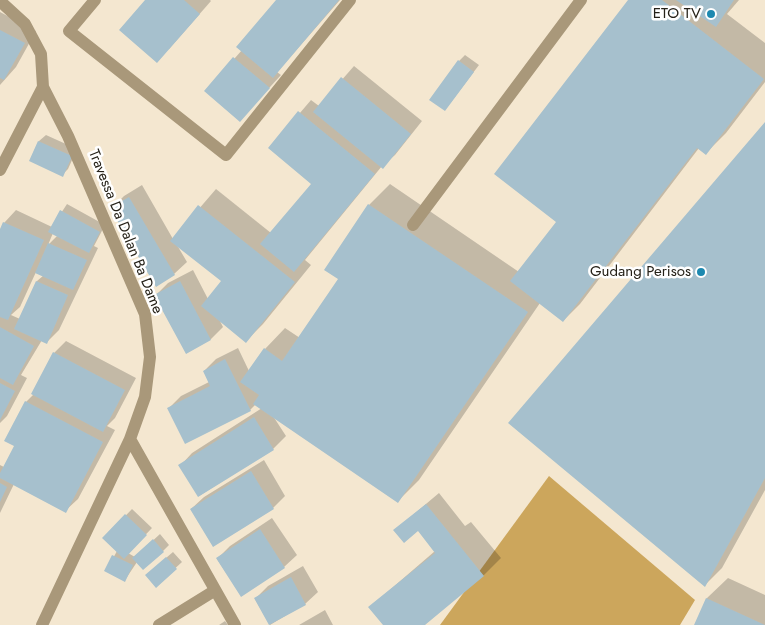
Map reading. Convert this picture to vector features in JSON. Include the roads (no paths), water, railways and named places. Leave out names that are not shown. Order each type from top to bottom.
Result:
[{"type":"street","points":[[95,0],[69,31],[226,155],[350,0]]},
{"type":"street","points":[[413,225],[581,0]]},
{"type":"street","name":"Travessa Da Dalan Ba Dame","points":[[0,1],[26,24],[40,54],[42,87],[68,136],[144,314],[150,357],[145,397],[130,439],[42,625]]},
{"type":"street","points":[[0,170],[42,87]]},
{"type":"street","points":[[130,439],[234,625]]},
{"type":"street","points":[[159,625],[214,591]]},
{"type":"place","name":"ETO TV","points":[[711,14]]},
{"type":"place","name":"Gudang Perisos","points":[[701,272]]}]
